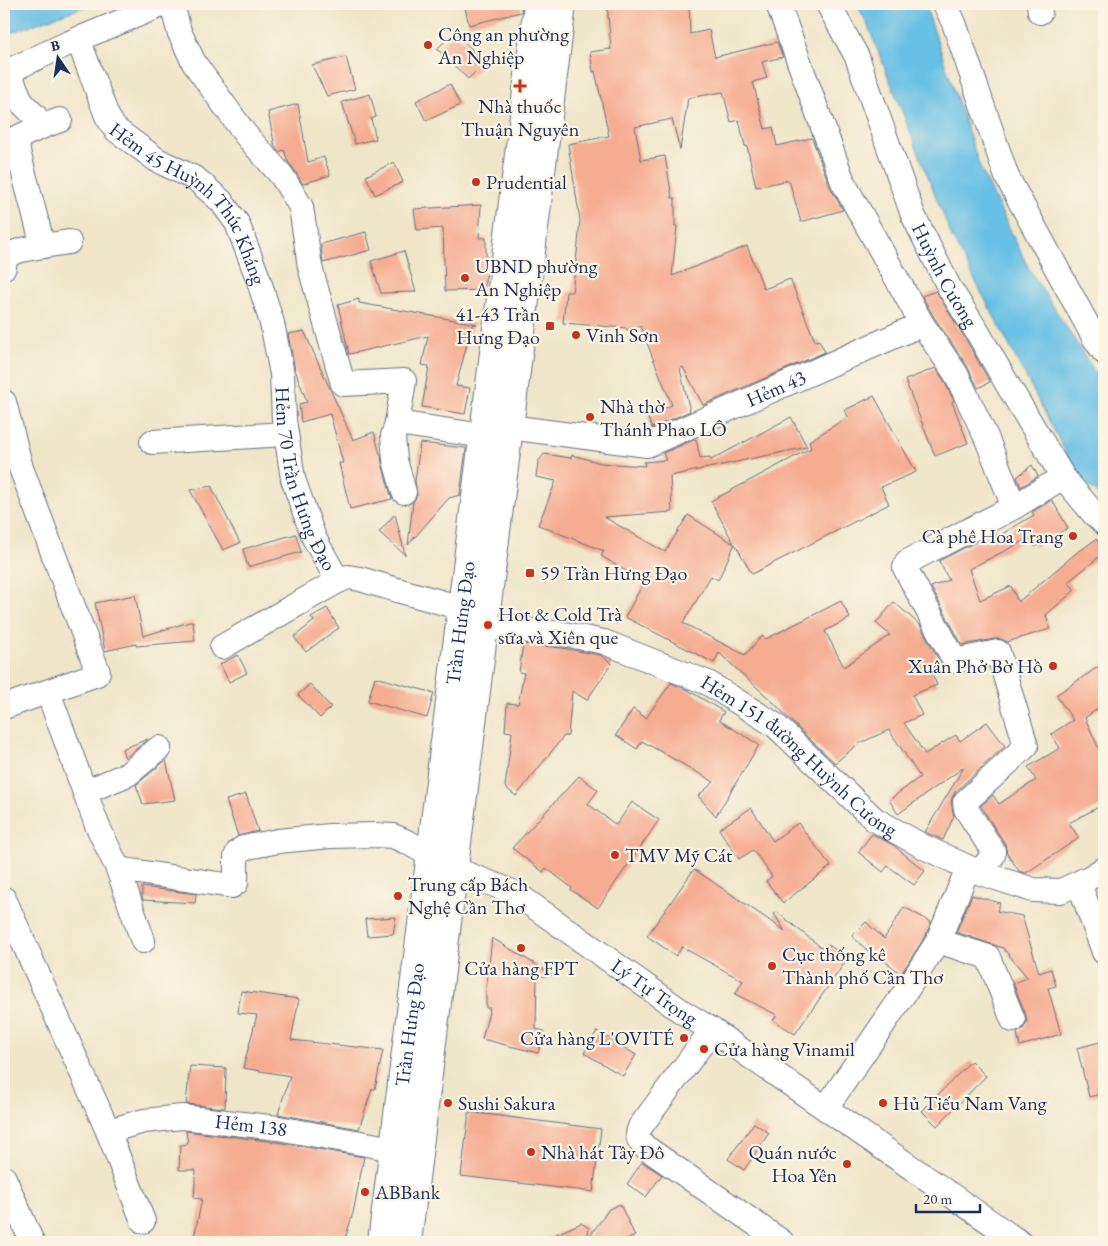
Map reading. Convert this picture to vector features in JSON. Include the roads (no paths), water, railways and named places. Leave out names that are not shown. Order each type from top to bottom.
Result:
[{"type":"highway","name":"Trần Hưng Đạo","points":[[407,1242],[442,863],[462,608],[538,4]]},
{"type":"highway","name":"Trần Hưng Đạo","points":[[382,1242],[394,1148],[484,627],[562,4]]},
{"type":"street","points":[[43,246],[15,140],[51,124],[35,116],[22,103],[6,72],[164,4]]},
{"type":"street","points":[[172,4],[179,31],[194,63],[245,134],[282,176],[301,207],[310,267],[342,384],[404,381],[393,436],[395,460],[404,492]]},
{"type":"street","points":[[778,4],[843,182],[922,324],[956,374],[986,437],[1014,508]]},
{"type":"street","name":"Huỳnh Cương","points":[[828,4],[857,57],[913,215],[950,290],[978,333],[1064,477],[1094,514],[1104,522]]},
{"type":"street","points":[[945,4],[954,23],[1007,177],[1095,339],[1104,352]]},
{"type":"street","name":"Hẻm 45 Huỳnh Thúc Kháng","points":[[78,40],[107,116],[115,129],[157,160],[196,179],[221,202],[237,223],[258,278],[272,323],[282,374]]},
{"type":"street","points":[[4,267],[5,260],[14,252],[68,242]]},
{"type":"street","name":"Hẻm 43","points":[[509,427],[647,445],[922,324]]},
{"type":"street","name":"Hẻm 70 Trần Hưng Đạo","points":[[282,374],[284,420],[293,479],[314,538],[338,581]]},
{"type":"street","points":[[4,402],[21,468],[98,669],[97,674],[48,692],[5,702]]},
{"type":"street","points":[[396,423],[484,436]]},
{"type":"street","points":[[152,442],[286,434]]},
{"type":"street","points":[[826,1108],[938,941],[974,870],[994,855],[966,809],[965,802],[1026,746],[998,652],[955,662],[905,568],[907,562],[1014,508],[1064,477]]},
{"type":"street","name":"Hẻm 70 Trần Hưng Đạo","points":[[222,647],[348,577],[462,608]]},
{"type":"street","name":"Hẻm 151 đường Huỳnh Cương","points":[[484,627],[564,634],[604,642],[708,683],[775,725],[874,819],[974,870],[1032,890],[1061,891],[1104,869]]},
{"type":"street","points":[[48,692],[97,826],[118,869],[144,941]]},
{"type":"street","points":[[84,792],[128,774],[159,748]]},
{"type":"street","name":"Lý Tự Trọng","points":[[118,869],[232,886],[236,883],[236,857],[243,848],[278,841],[375,834],[393,836],[442,863],[515,893],[681,1011],[826,1108],[1018,1242]]},
{"type":"street","points":[[1079,882],[1104,952]]},
{"type":"street","points":[[4,899],[108,1131],[143,1221]]},
{"type":"street","points":[[938,941],[988,957],[1013,1020]]},
{"type":"street","points":[[712,1030],[640,1126],[638,1137],[645,1147],[782,1242]]},
{"type":"street","name":"Hẻm 138","points":[[108,1131],[144,1121],[182,1117],[278,1128],[394,1148]]},
{"type":"street","points":[[4,1178],[32,1242]]},
{"type":"water","points":[[4,4],[92,4],[4,35]]},
{"type":"water","points":[[856,4],[925,4],[980,167],[1028,267],[1104,386],[1104,500],[1077,474],[952,237],[866,21]]},
{"type":"place","name":"Công an phường An Nghiệp","points":[[428,45]]},
{"type":"place","name":"Nhà thuốc Thuận Nguyên","points":[[520,86]]},
{"type":"place","name":"Prudential","points":[[476,182]]},
{"type":"place","name":"UBND phường An Nghiệp","points":[[465,278]]},
{"type":"place","name":"41-43 Trần Hưng Đạo","points":[[550,326]]},
{"type":"place","name":"Vinh Sơn","points":[[576,335]]},
{"type":"place","name":"Nhà thờ Thánh Phao LÔ","points":[[590,417]]},
{"type":"place","name":"Cà phê Hoa Trang","points":[[1073,536]]},
{"type":"place","name":"59 Trần Hưng Đạo","points":[[530,573]]},
{"type":"place","name":"Hot & Cold Trà sữa và Xiên que","points":[[488,625]]},
{"type":"place","name":"Xuân Phở Bờ Hồ","points":[[1053,666]]},
{"type":"place","name":"TMV Mỹ Cát","points":[[615,855]]},
{"type":"place","name":"Trung cấp Bách Nghệ Cần Thơ","points":[[398,896]]},
{"type":"place","name":"Cửa hàng FPT","points":[[521,948]]},
{"type":"place","name":"Cục thống kê Thành phố Cần Thơ","points":[[772,966]]},
{"type":"place","name":"Cửa hàng L'OVITÉ","points":[[684,1038]]},
{"type":"place","name":"Cửa hàng Vinamil","points":[[704,1049]]},
{"type":"place","name":"Sushi Sakura","points":[[448,1103]]},
{"type":"place","name":"Hủ Tiếu Nam Vang","points":[[883,1103]]},
{"type":"place","name":"Nhà hát Tây Đô","points":[[531,1152]]},
{"type":"place","name":"Quán nước Hoa Yên","points":[[847,1164]]},
{"type":"place","name":"ABBank","points":[[365,1192]]}]
